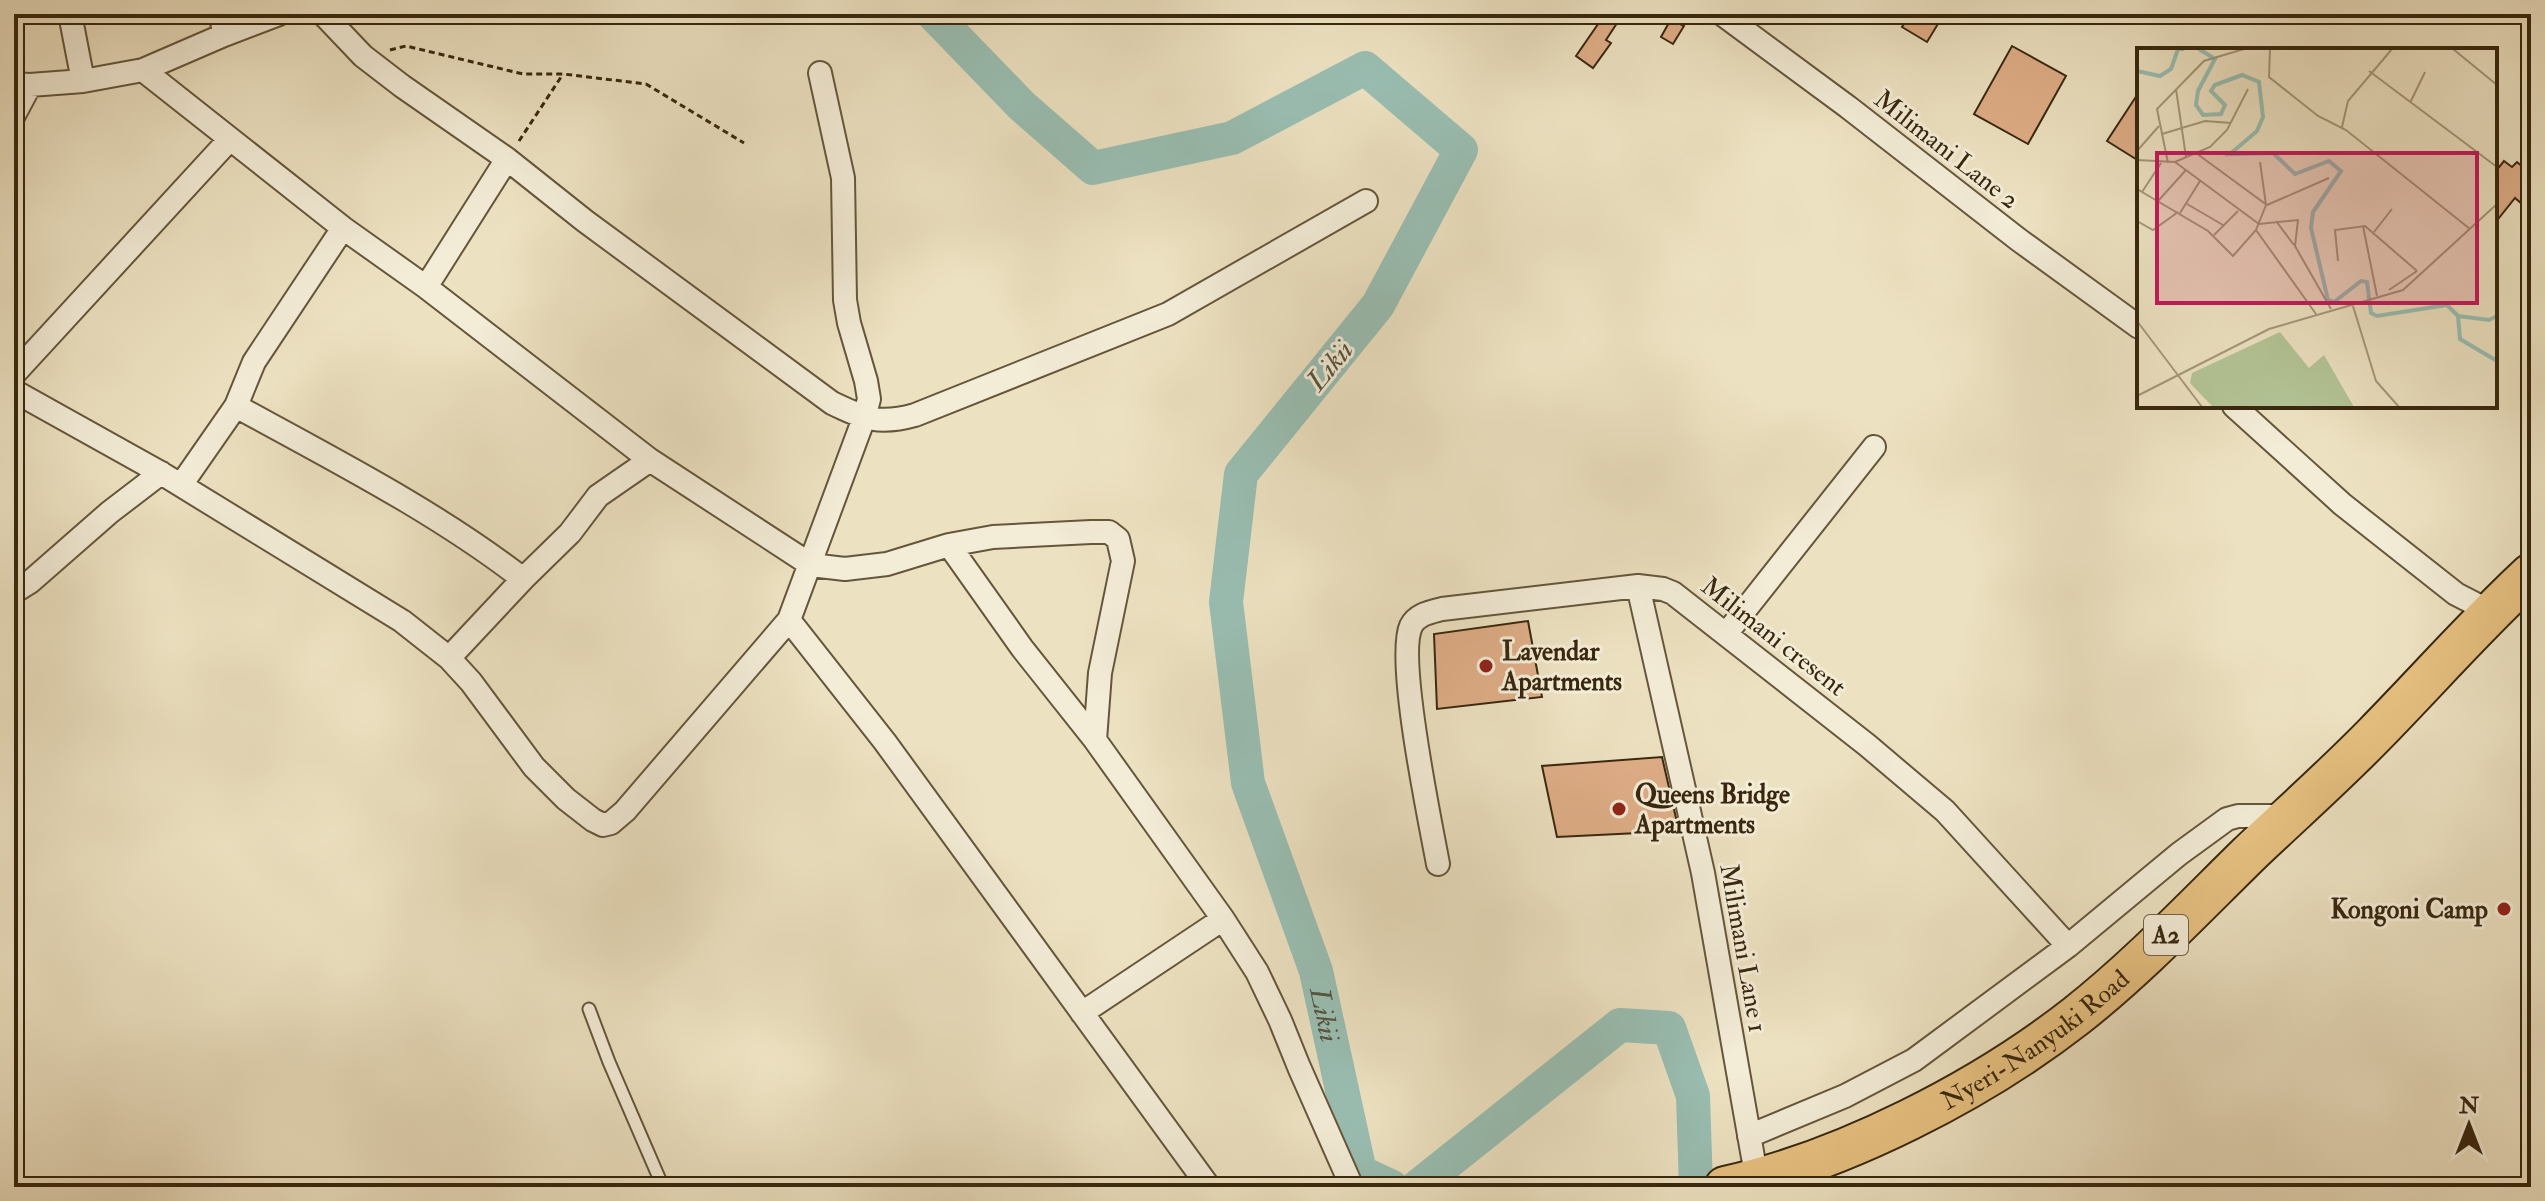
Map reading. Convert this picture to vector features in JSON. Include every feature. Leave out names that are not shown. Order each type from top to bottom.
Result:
[{"type":"highway","name":"Nyeri-Nanyuki Road","points":[[1741,1184],[1872,1137],[1959,1093],[2075,1016],[2139,961],[2374,735],[2531,574]]},
{"type":"street","points":[[70,14],[83,81]]},
{"type":"street","points":[[14,115],[22,84],[83,81],[143,70],[223,24],[279,14]]},
{"type":"street","points":[[323,14],[363,56],[402,86],[507,159],[585,221],[832,403],[864,418],[892,422],[915,415],[1168,314],[1366,201]]},
{"type":"street","name":"Milimani Lane 2","points":[[1722,14],[2019,240],[2137,326]]},
{"type":"street","points":[[143,70],[343,228],[426,287],[650,460],[811,565],[845,569],[887,564],[949,545],[993,537],[1109,532],[1118,539],[1123,561],[1100,673],[1095,740]]},
{"type":"street","points":[[14,391],[171,479],[402,621],[449,658],[471,682],[534,767],[566,799],[593,820],[603,825],[611,823],[625,811],[789,620],[864,418],[869,399],[845,300],[843,178],[820,73]]},
{"type":"street","points":[[14,374],[230,139]]},
{"type":"street","points":[[426,287],[507,159]]},
{"type":"street","points":[[14,592],[30,582],[110,512],[171,479],[236,406],[254,362],[343,228]]},
{"type":"street","points":[[236,406],[430,515],[485,549],[523,579]]},
{"type":"street","points":[[2236,408],[2342,504],[2456,594],[2491,612]]},
{"type":"street","points":[[1726,634],[1874,447]]},
{"type":"street","points":[[449,658],[570,533],[598,496],[650,460]]},
{"type":"street","points":[[949,545],[1022,648],[1095,740],[1223,919],[1257,972],[1352,1187]]},
{"type":"street","name":"Milimani cresent","points":[[1438,864],[1408,671],[1410,627],[1416,619],[1442,609],[1638,586],[1663,589],[1673,593],[1867,745],[1945,811],[2068,946]]},
{"type":"street","name":"Milimani Lane 1","points":[[1638,586],[1703,873],[1749,1136],[1741,1184]]},
{"type":"street","points":[[789,620],[885,742],[1209,1187]]},
{"type":"street","points":[[1749,1136],[1845,1096],[1914,1060],[2068,946],[2179,854],[2227,819],[2238,816],[2289,816]]},
{"type":"street","points":[[1082,1013],[1223,919]]},
{"type":"lane","points":[[589,1009],[663,1187]]},
{"type":"path","points":[[363,56],[406,46],[523,74],[563,74],[646,84],[744,143]]},
{"type":"path","points":[[507,159],[563,74]]},
{"type":"building","points":[[1605,14],[1623,14],[1606,40],[1611,43],[1593,68],[1576,56]]},
{"type":"building","points":[[1910,14],[1944,14],[1927,42],[1902,27]]},
{"type":"building","points":[[1671,19],[1684,26],[1673,44],[1661,37]]},
{"type":"building","points":[[2012,46],[2066,76],[2028,144],[1974,114]]},
{"type":"building","points":[[2137,95],[2137,160],[2107,141]]},
{"type":"building","points":[[2504,161],[2512,167],[2517,162],[2531,174],[2531,194],[2522,204],[2515,198],[2497,220],[2497,170]]},
{"type":"building","name":"Lavendar Apartments","points":[[1528,621],[1542,697],[1437,709],[1434,634]]},
{"type":"building","name":"Queens Bridge Apartments","points":[[1662,757],[1679,831],[1557,837],[1542,766]]},
{"type":"waterway","name":"Likii","points":[[933,14],[1022,106],[1093,168],[1232,138],[1365,68],[1461,150],[1378,305],[1241,474],[1226,602],[1248,783],[1316,971],[1360,1172],[1392,1187]]},
{"type":"waterway","name":"Likii","points":[[1417,1187],[1620,1025],[1669,1028],[1693,1096],[1696,1187]]},
{"type":"place","name":"Lavendar Apartments","points":[[1486,666]]},
{"type":"place","name":"Queens Bridge Apartments","points":[[1619,809]]},
{"type":"place","name":"Kongoni Camp","points":[[2504,909]]}]
